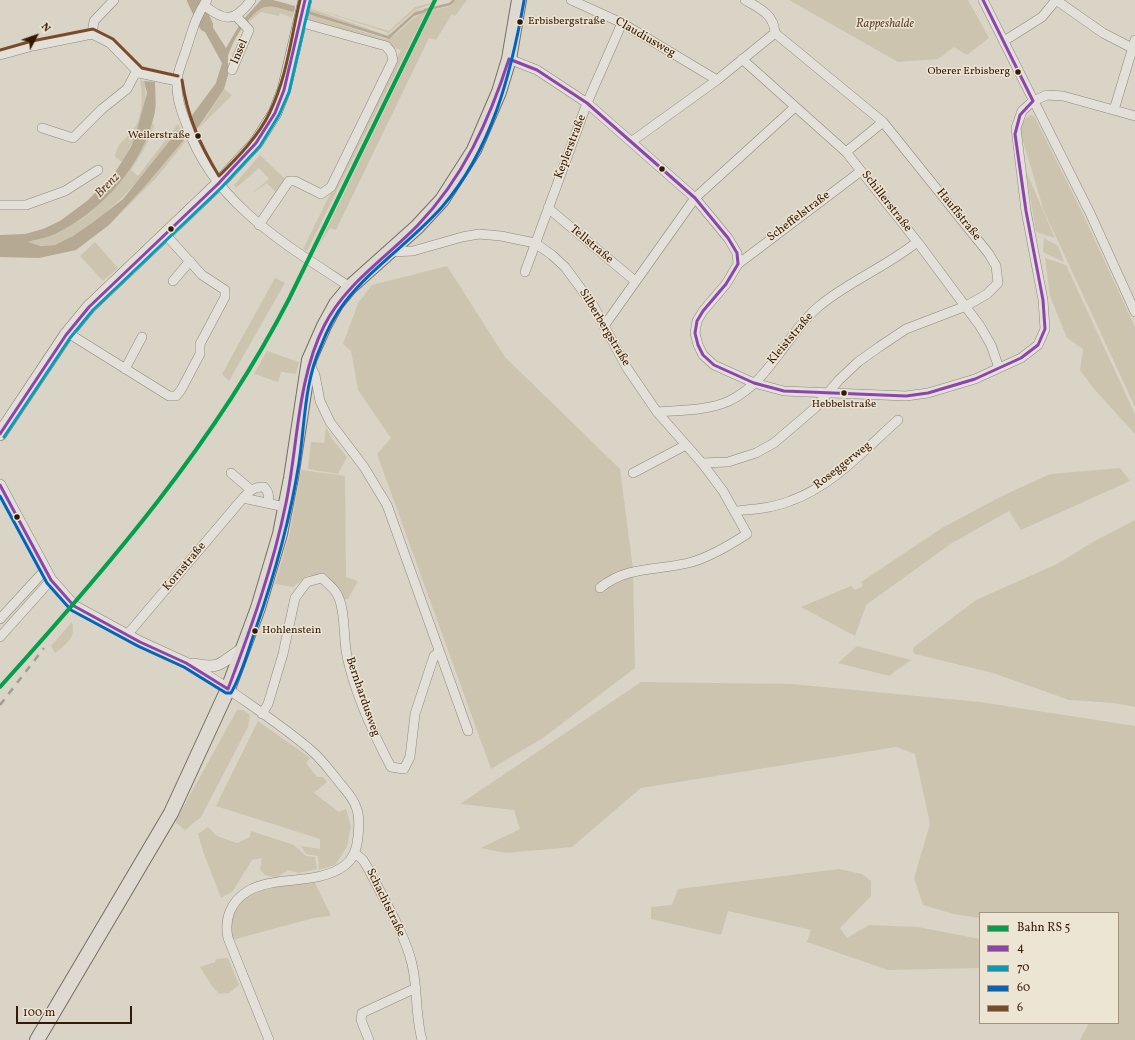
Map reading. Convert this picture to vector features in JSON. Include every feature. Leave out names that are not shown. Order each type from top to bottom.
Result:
[{"type":"main road","points":[[37,1040],[171,813],[228,689],[258,608],[280,534],[311,367],[324,326],[336,304],[350,287],[417,227],[442,200],[474,150],[488,122],[499,92],[509,58],[519,0]]},
{"type":"main road","points":[[0,434],[68,333],[89,307],[218,184],[256,144],[275,113],[284,90],[302,11]]},
{"type":"street","points":[[92,34],[94,22],[114,0]]},
{"type":"street","points":[[252,0],[241,20],[218,16],[204,4],[196,18],[177,81],[184,118],[191,139],[218,184],[248,216],[350,287]]},
{"type":"street","name":"Claudiusweg","points":[[571,0],[622,23],[718,80]]},
{"type":"street","points":[[631,142],[718,80],[775,33],[771,18],[763,10],[745,0]]},
{"type":"street","points":[[983,0],[1090,213],[1135,312]]},
{"type":"street","points":[[1004,41],[1042,17],[1056,0],[1103,33],[1134,44],[1114,110]]},
{"type":"street","points":[[259,225],[289,181],[295,181],[321,194],[331,187],[392,60],[391,52],[386,46],[302,11]]},
{"type":"street","name":"Insel","points":[[232,70],[248,32],[241,20]]},
{"type":"street","name":"Keplerstraße","points":[[525,272],[587,103],[622,23]]},
{"type":"street","name":"Hauffstraße","points":[[775,33],[883,122],[989,254],[996,266],[998,283],[988,294],[966,306]]},
{"type":"street","points":[[0,56],[33,46],[92,34],[110,43],[139,73],[177,81]]},
{"type":"street","points":[[509,58],[537,70],[587,103],[695,198],[728,238],[737,253],[738,264],[726,284],[703,311],[697,321],[695,333],[703,355],[714,365],[754,384],[784,391],[906,396],[940,390],[975,379],[1021,358],[1038,345],[1045,329],[1043,300],[1026,211],[1016,134],[1017,122],[1022,111],[1033,101],[1047,95],[1057,94],[1135,116]]},
{"type":"street","name":"Schillerstraße","points":[[742,59],[846,152],[861,170],[966,306],[984,332],[999,368]]},
{"type":"street","points":[[42,128],[73,138],[102,109],[127,89],[139,73]]},
{"type":"street","points":[[604,326],[695,198],[795,108]]},
{"type":"street","points":[[846,152],[883,122]]},
{"type":"street","points":[[0,206],[26,205],[65,191],[98,170]]},
{"type":"street","name":"Scheffelstraße","points":[[738,264],[861,170]]},
{"type":"street","name":"Tellstraße","points":[[548,208],[635,281]]},
{"type":"street","points":[[68,333],[125,370],[169,396],[176,396],[181,390],[200,354],[200,344],[225,297],[225,290],[202,275],[165,234]]},
{"type":"street","name":"Silberbergstraße","points":[[387,253],[398,250],[413,251],[462,237],[479,234],[501,236],[535,244],[552,255],[565,267],[593,305],[627,368],[657,412],[702,463],[723,491],[736,511],[747,534],[728,546],[691,562],[636,570],[613,578],[600,588]]},
{"type":"street","name":"Kleiststraße","points":[[657,412],[701,408],[727,401],[741,394],[754,384],[792,335],[817,308],[846,286],[900,255],[917,242]]},
{"type":"street","points":[[173,281],[190,261]]},
{"type":"street","points":[[702,463],[728,462],[756,453],[774,442],[794,426],[828,394],[839,380],[858,362],[906,329],[966,306]]},
{"type":"street","points":[[125,370],[142,336]]},
{"type":"street","points":[[311,367],[320,401],[330,422],[364,467],[387,505],[438,652],[468,731]]},
{"type":"street","name":"Roseggerweg","points":[[736,511],[764,508],[791,501],[824,483],[856,459],[898,420]]},
{"type":"street","points":[[633,473],[686,444]]},
{"type":"street","points":[[231,474],[251,490],[257,487],[264,487],[269,497],[268,503]]},
{"type":"street","points":[[0,486],[51,580],[76,608],[127,635],[186,663],[228,689],[312,751],[351,798],[358,816],[358,839],[355,853],[344,866],[332,873],[318,877],[262,886],[248,891],[236,902],[228,915],[226,930],[228,938],[269,1040]]},
{"type":"street","name":"Kornstraße","points":[[127,635],[251,490]]},
{"type":"street","points":[[243,498],[285,508]]},
{"type":"street","points":[[0,619],[46,569]]},
{"type":"street","name":"Bernhardusweg","points":[[262,714],[268,704],[283,654],[295,598],[307,582],[322,578],[336,592],[342,610],[347,656],[358,694],[377,741],[391,767],[404,769],[410,757],[415,714],[434,656],[438,652]]},
{"type":"street","points":[[0,637],[51,580]]},
{"type":"street","points":[[186,663],[211,668],[221,664],[244,648]]},
{"type":"street","name":"Schachtstraße","points":[[355,853],[363,860],[369,870],[407,948],[412,964],[416,988],[419,1026],[422,1040]]},
{"type":"street","points":[[369,1040],[361,1020],[362,1013],[416,988]]},
{"type":"green space","points":[[456,0],[467,0],[455,16],[452,14],[436,40],[429,38],[336,230],[330,228],[317,249],[433,10],[451,6]]},
{"type":"green space","name":"Rappeshalde","points":[[789,0],[968,0],[989,38],[967,55],[954,47],[938,59],[898,62]]},
{"type":"green space","points":[[431,3],[415,10],[389,33],[309,7],[389,31],[415,7]]},
{"type":"green space","points":[[265,5],[272,5],[294,12],[292,18],[280,13],[279,16],[261,12],[247,22],[259,8]]},
{"type":"green space","points":[[428,7],[415,12],[391,35],[388,36],[309,11],[309,8],[386,35],[392,33],[415,11]]},
{"type":"green space","points":[[426,12],[307,251],[303,249],[401,50],[306,21],[308,14],[385,39],[396,34],[415,17]]},
{"type":"green space","points":[[140,80],[144,81],[145,91],[143,112],[137,133],[122,162],[115,157],[116,151],[120,144],[134,129],[139,118],[142,98]]},
{"type":"green space","points":[[224,89],[232,95],[199,128]]},
{"type":"green space","points":[[1030,115],[1034,116],[1080,208],[1135,327],[1135,407],[1044,211],[1020,131],[1024,120]]},
{"type":"green space","points":[[153,122],[154,126],[146,146],[131,170],[138,176],[178,124],[180,128],[158,157],[125,195],[99,218],[62,242],[47,246],[27,242],[50,235],[70,226],[89,213],[105,198],[120,182],[133,163]]},
{"type":"green space","points":[[184,140],[185,142],[157,177],[109,225],[146,185]]},
{"type":"green space","points":[[260,155],[286,180],[276,193],[267,183],[252,193],[269,179],[259,168],[236,188],[234,185]]},
{"type":"green space","points":[[1026,171],[1055,238],[1036,232]]},
{"type":"green space","points":[[1044,238],[1058,246],[1064,262],[1043,252]]},
{"type":"green space","points":[[95,242],[118,268],[103,281],[80,256]]},
{"type":"green space","points":[[1045,258],[1066,265],[1135,414],[1135,434],[1094,389],[1080,370],[1083,349],[1067,338],[1050,296]]},
{"type":"green space","points":[[447,266],[505,357],[620,469],[633,569],[635,668],[543,738],[491,769],[377,454],[391,438],[358,390],[351,351],[343,344],[358,303],[372,285]]},
{"type":"green space","points":[[275,278],[285,283],[229,381],[222,374]]},
{"type":"green space","points":[[267,351],[299,362],[296,374],[281,372],[278,382],[254,374]]},
{"type":"green space","points":[[326,427],[333,440],[347,457],[338,474],[308,469],[311,442],[324,443]]},
{"type":"green space","points":[[1120,468],[1130,481],[1021,530],[1009,511],[952,543],[866,605],[855,636],[801,607],[851,586],[855,590],[863,586],[861,582],[942,528],[1002,496],[1050,474]]},
{"type":"green space","points":[[301,470],[345,476],[346,577],[358,581],[348,599],[342,599],[338,589],[326,574],[307,576],[293,587],[275,584],[290,532]]},
{"type":"green space","points":[[1135,520],[1135,707],[1114,703],[1069,700],[993,673],[915,654],[913,652],[914,647],[976,600],[1057,564],[1093,542]]},
{"type":"green space","points":[[72,622],[72,637],[55,653],[51,646]]},
{"type":"green space","points":[[857,646],[911,660],[889,676],[838,663]]},
{"type":"green space","points":[[641,682],[792,684],[980,702],[1135,726],[1135,1040],[1080,1040],[1088,1024],[1119,1024],[1119,912],[979,912],[979,918],[953,914],[923,905],[914,878],[930,824],[915,754],[896,747],[641,788],[572,847],[506,853],[481,848],[520,829],[514,810],[460,804]]},
{"type":"green space","points":[[237,710],[243,710],[250,715],[248,727],[201,817],[185,830],[175,822]]},
{"type":"green space","points":[[258,721],[310,758],[306,763],[317,777],[323,777],[327,782],[314,793],[339,812],[346,809],[351,826],[347,847],[335,865],[319,870],[318,856],[306,854],[301,846],[320,849],[320,839],[216,806]]},
{"type":"green space","points":[[208,827],[217,836],[237,843],[250,837],[251,831],[294,845],[306,856],[315,857],[317,869],[299,873],[288,870],[276,878],[265,875],[260,870],[262,858],[252,860],[233,891],[221,898],[198,834]]},
{"type":"green space","points":[[839,869],[862,874],[871,881],[871,896],[840,928],[847,938],[869,925],[918,927],[979,939],[979,968],[888,970],[807,942],[811,930],[728,911],[721,935],[651,919],[651,907],[672,905],[678,889]]},
{"type":"green space","points":[[314,881],[331,916],[314,918],[232,940],[230,918],[234,908],[242,900],[265,889]]},
{"type":"green space","points":[[228,958],[239,985],[229,993],[219,994],[200,967],[215,962],[216,959]]},
{"type":"water","points":[[261,0],[273,0],[295,6],[294,12],[268,6],[258,11],[247,22],[243,20]]},
{"type":"water","points":[[428,9],[426,12],[414,16],[389,39],[308,14],[309,11],[388,36],[415,12]]},
{"type":"water","points":[[203,12],[226,48],[240,24],[243,26],[228,55],[228,75],[224,89],[195,132],[190,118],[216,83],[222,63],[199,21]]},
{"type":"water","points":[[144,81],[155,82],[155,112],[148,134],[130,169],[118,185],[104,199],[74,224],[54,235],[28,242],[41,246],[55,245],[73,236],[123,199],[180,128],[184,140],[146,185],[109,225],[76,250],[39,258],[0,257],[0,235],[25,234],[43,229],[60,221],[87,201],[114,174],[131,147],[137,130],[147,93]]},
{"type":"waterway","name":"Brenz","points":[[194,0],[206,25]]},
{"type":"waterway","points":[[425,10],[450,4],[454,0]]},
{"type":"railway","points":[[0,705],[44,648]]},
{"type":"transit line","name":"6","points":[[182,80],[187,106],[195,130],[219,176],[260,130],[276,99],[285,71],[300,0]]},
{"type":"transit line","name":"4","points":[[0,434],[66,335],[89,307],[218,184],[256,143],[275,113],[284,90],[305,0]]},
{"type":"transit line","points":[[0,687],[80,596],[157,502],[194,453],[228,404],[260,352],[289,299],[435,0]]},
{"type":"transit line","name":"4","points":[[0,485],[51,580],[74,606],[140,642],[186,663],[228,689],[253,620],[275,550],[290,481],[303,390],[308,368],[324,326],[343,297],[367,272],[418,225],[448,188],[473,148],[493,104],[509,59],[537,70],[587,103],[695,198],[728,238],[737,253],[738,264],[726,284],[703,311],[697,321],[695,333],[698,345],[703,355],[714,365],[754,383],[784,391],[906,396],[928,393],[975,379],[1021,358],[1038,345],[1045,329],[1043,300],[1026,211],[1015,134],[1020,115],[1033,101],[983,0]]},
{"type":"transit line","name":"70","points":[[4,437],[70,338],[93,310],[221,188],[260,146],[279,115],[289,92],[310,1]]},
{"type":"transit line","name":"60","points":[[0,496],[47,583],[71,610],[138,646],[184,667],[226,693],[231,693],[244,662],[269,590],[281,548],[299,463],[311,374],[323,340],[345,302],[380,265],[442,207],[474,161],[497,110],[506,83],[524,1]]},
{"type":"transit line","name":"6","points":[[0,50],[32,41],[93,29],[113,39],[142,68],[178,76]]},
{"type":"place","name":"Erbisbergstraße","points":[[520,22]]},
{"type":"place","name":"Oberer Erbisberg","points":[[1018,72]]},
{"type":"place","name":"Weilerstraße","points":[[198,136]]},
{"type":"place","name":"Hebbelstraße","points":[[844,393]]},
{"type":"place","name":"Hohlenstein","points":[[255,631]]}]
